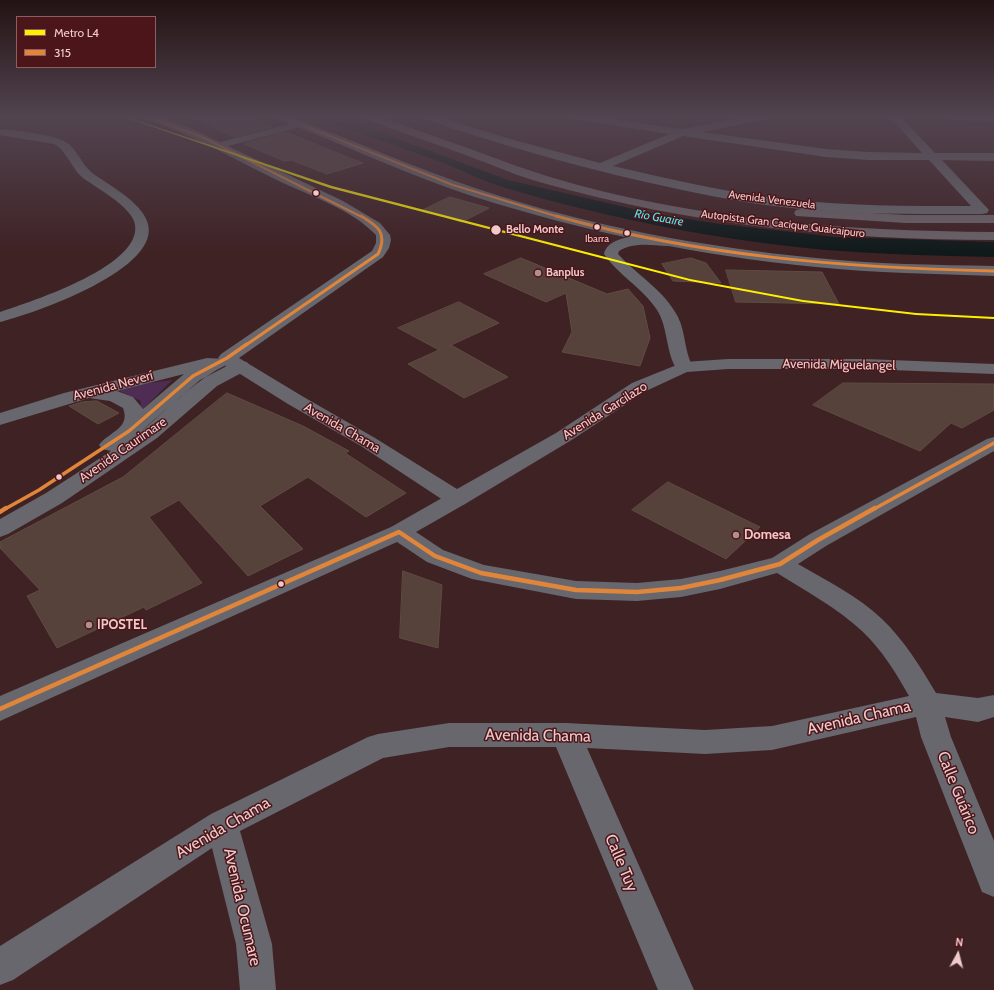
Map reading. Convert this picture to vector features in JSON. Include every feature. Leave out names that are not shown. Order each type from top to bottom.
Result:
[{"type":"highway","name":"Autopista Gran Cacique Guaicaipuro","points":[[498,163],[544,180],[638,203],[698,214],[854,233],[918,236],[994,236]]},
{"type":"highway","name":"Autopista Gran Cacique Guaicaipuro","points":[[534,163],[554,170],[654,195],[704,204],[806,214],[906,219],[994,219]]},
{"type":"highway","points":[[654,195],[684,204],[815,221],[870,224],[994,225]]},
{"type":"street","points":[[0,317],[78,288],[120,262],[133,252],[141,241],[141,222],[134,212],[80,169],[76,163]]},
{"type":"street","points":[[234,362],[247,344],[378,254],[384,244],[384,236],[378,228],[362,217],[253,163]]},
{"type":"street","points":[[399,163],[505,202],[568,219],[667,242],[815,263],[880,268],[994,271]]},
{"type":"street","name":"Avenida Venezuela","points":[[584,163],[704,191],[783,203],[870,209],[988,210]]},
{"type":"street","points":[[601,168],[612,163]]},
{"type":"street","points":[[939,163],[988,210]]},
{"type":"street","points":[[667,242],[625,242],[612,249],[610,254],[618,264],[650,290],[663,306],[675,330],[679,354],[684,367]]},
{"type":"street","name":"Avenida Neverí","points":[[0,419],[71,397],[234,362]]},
{"type":"street","name":"Avenida Caurimare","points":[[0,512],[39,490],[129,431],[192,376],[234,362]]},
{"type":"street","name":"Avenida Caurimare","points":[[0,529],[54,498],[150,434],[234,362]]},
{"type":"street","name":"Avenida Chama","points":[[234,362],[295,400],[368,442],[457,499]]},
{"type":"street","name":"Avenida Miguelangel","points":[[684,367],[728,364],[864,364],[994,369]]},
{"type":"street","name":"Avenida Garcilazo","points":[[0,709],[89,668],[280,586],[399,532],[563,438],[639,387],[684,367]]},
{"type":"street","points":[[71,397],[96,394],[112,395],[127,401],[134,409],[135,417],[129,431]]},
{"type":"street","points":[[399,532],[435,556],[481,573],[576,590],[637,592],[681,588],[720,580],[780,564],[818,540],[994,443]]},
{"type":"street","name":"Avenida Chama","points":[[0,968],[222,824],[378,746],[449,735],[566,735],[705,742],[772,738],[927,703],[894,651],[872,625],[843,602],[780,564]]},
{"type":"street","points":[[927,703],[978,710],[994,706]]},
{"type":"street","name":"Calle Guárico","points":[[927,703],[936,737],[994,881]]},
{"type":"street","name":"Calle Tuy","points":[[566,735],[676,990]]},
{"type":"street","name":"Avenida Ocumare","points":[[222,824],[254,944],[258,990]]},
{"type":"shaded area","points":[[172,380],[140,412],[141,401],[113,388]]},
{"type":"water","name":"Río Guaire","points":[[444,163],[463,163],[508,180],[655,214],[720,224],[836,237],[994,242],[994,257],[910,255],[826,250],[786,246],[705,234],[624,219],[545,199],[481,179]]},
{"type":"building","points":[[299,163],[362,163],[327,174]]},
{"type":"building","points":[[450,197],[489,208],[462,222],[423,210]]},
{"type":"building","points":[[521,258],[607,294],[628,289],[643,306],[650,338],[640,366],[562,352],[572,332],[566,293],[546,302],[484,274]]},
{"type":"building","points":[[691,258],[706,263],[721,283],[673,281],[662,264]]},
{"type":"building","points":[[726,270],[822,272],[839,304],[736,302]]},
{"type":"building","points":[[459,302],[499,323],[451,345],[508,377],[464,398],[408,364],[439,350],[398,328]]},
{"type":"building","points":[[843,383],[994,384],[994,410],[962,428],[951,423],[920,451],[813,405]]},
{"type":"building","points":[[227,393],[303,426],[349,451],[345,453],[406,493],[366,517],[308,477],[260,506],[303,549],[248,576],[179,500],[149,517],[202,583],[146,610],[144,607],[57,648],[27,596],[40,590],[0,548],[0,542],[123,477]]},
{"type":"building","points":[[97,401],[119,413],[98,424],[69,406],[82,402]]},
{"type":"building","points":[[668,482],[760,527],[726,559],[632,510]]},
{"type":"building","points":[[403,571],[442,585],[438,648],[400,638]]},
{"type":"metro line","name":"L4","points":[[261,163],[331,187],[690,280],[803,301],[916,314],[994,318]]},
{"type":"transit line","name":"315","points":[[0,512],[39,490],[129,431],[193,376],[227,358],[378,254],[382,246],[383,239],[381,233],[372,223],[352,211],[255,163]]},
{"type":"transit line","name":"315","points":[[397,163],[453,185],[561,218],[688,246],[817,263],[994,271]]},
{"type":"transit line","name":"315","points":[[0,709],[399,532],[435,556],[481,573],[576,590],[637,592],[681,588],[720,580],[780,564],[818,540],[994,443]]},
{"type":"place","name":"Ibarra","points":[[597,227]]},
{"type":"place","name":"Bello Monte","points":[[496,230]]},
{"type":"place","name":"Banplus","points":[[538,273]]},
{"type":"place","name":"Domesa","points":[[736,535]]},
{"type":"place","name":"IPOSTEL","points":[[89,625]]}]
